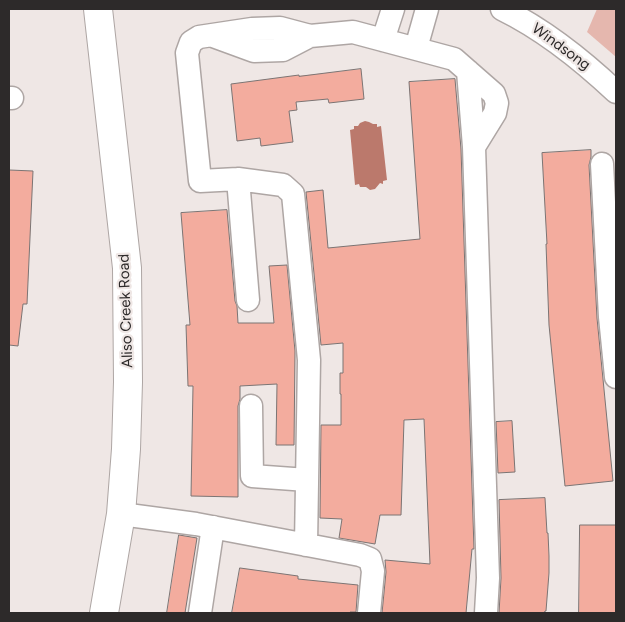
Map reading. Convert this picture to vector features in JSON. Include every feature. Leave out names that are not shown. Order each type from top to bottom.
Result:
[{"type":"main road","name":"Aliso Creek Road","points":[[98,9],[127,268],[128,382],[126,450],[121,514],[104,613]]},
{"type":"street","points":[[383,40],[393,9]]},
{"type":"street","points":[[416,48],[427,9]]},
{"type":"street","name":"Windsong","points":[[502,9],[558,41],[596,72],[616,92]]},
{"type":"street","points":[[306,545],[309,360],[294,194],[282,185],[238,179],[200,182],[188,53],[191,42],[199,37],[210,35],[254,51],[283,50],[310,36],[353,32],[454,59],[468,71],[474,147],[488,578],[486,613]]},
{"type":"street","points":[[602,164],[616,377]]},
{"type":"street","points":[[238,179],[248,300]]},
{"type":"street","points":[[251,406],[252,476],[307,480]]},
{"type":"street","points":[[121,514],[213,527],[360,555],[370,559],[373,571],[369,613]]},
{"type":"street","points":[[200,613],[213,527]]},
{"type":"shaded area","points":[[597,9],[616,9],[616,57],[587,32]]},
{"type":"shaded area","points":[[365,121],[377,124],[377,127],[381,126],[387,180],[383,181],[383,184],[380,183],[375,189],[370,190],[366,187],[360,187],[359,184],[355,185],[350,130]]},
{"type":"building","points":[[361,69],[364,99],[329,103],[328,99],[296,102],[297,110],[289,111],[293,142],[261,146],[260,138],[237,141],[231,84]]},
{"type":"building","points":[[455,79],[461,149],[474,549],[472,549],[466,613],[382,613],[386,572],[385,560],[430,564],[424,419],[404,420],[401,515],[380,515],[375,544],[339,538],[342,519],[320,518],[321,425],[341,425],[340,373],[343,373],[343,343],[321,345],[306,192],[323,190],[328,248],[420,239],[409,82]]},
{"type":"building","points":[[591,150],[589,165],[597,318],[613,481],[565,486],[549,325],[542,153]]},
{"type":"building","points":[[9,170],[33,171],[27,304],[23,304],[18,346],[9,345]]},
{"type":"building","points":[[227,210],[238,323],[274,323],[269,266],[287,265],[295,351],[294,445],[276,445],[277,384],[240,386],[238,406],[238,497],[191,496],[193,386],[188,386],[186,325],[190,325],[181,213]]},
{"type":"building","points":[[512,421],[515,472],[498,473],[496,422]]},
{"type":"building","points":[[545,498],[549,556],[546,611],[544,613],[499,613],[501,578],[499,500]]},
{"type":"building","points":[[580,525],[616,525],[616,613],[579,613]]},
{"type":"building","points":[[179,535],[197,538],[185,613],[167,613]]},
{"type":"building","points":[[240,568],[298,576],[298,579],[358,585],[356,612],[232,613]]}]
